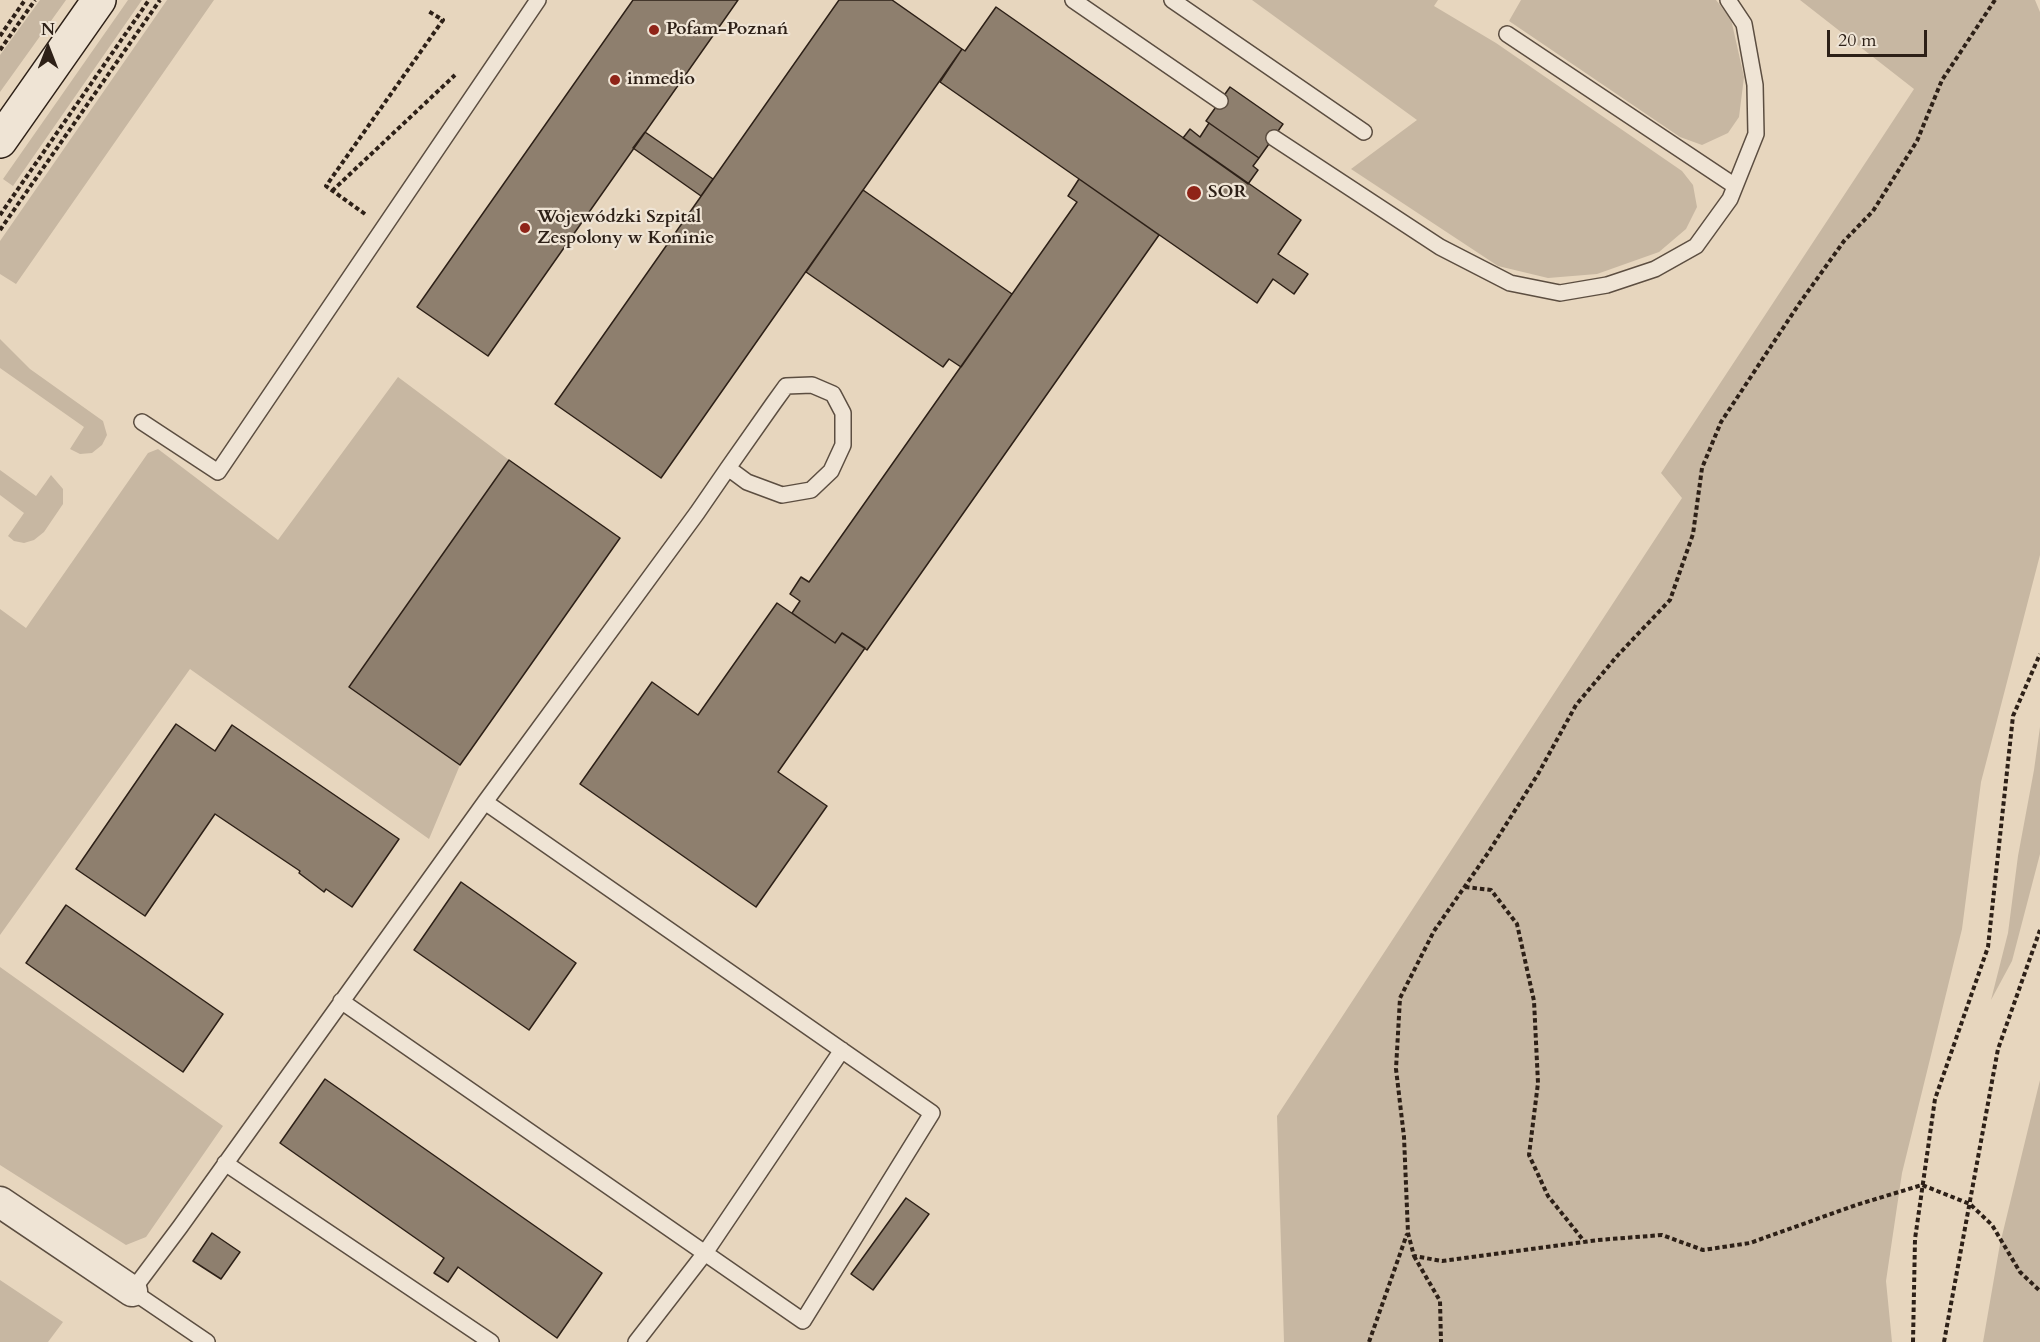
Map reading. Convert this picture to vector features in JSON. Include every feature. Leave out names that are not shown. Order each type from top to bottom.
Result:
[{"type":"street","points":[[0,141],[99,0]]},
{"type":"street","points":[[0,1202],[132,1291]]},
{"type":"lane","points":[[142,422],[218,472],[538,0]]},
{"type":"lane","points":[[1073,0],[1220,101]]},
{"type":"lane","points":[[1172,0],[1364,132]]},
{"type":"lane","points":[[1274,138],[1440,247],[1510,283],[1560,293],[1607,285],[1656,269],[1696,246],[1730,199],[1756,134],[1755,86],[1744,24],[1728,0]]},
{"type":"lane","points":[[1507,34],[1735,186]]},
{"type":"lane","points":[[207,1342],[132,1291],[786,386],[812,385],[833,394],[843,413],[843,445],[831,471],[811,490],[782,495],[747,482],[728,468]]},
{"type":"lane","points":[[341,1001],[803,1321],[932,1113],[485,802]]},
{"type":"lane","points":[[636,1342],[705,1253],[842,1050]]},
{"type":"lane","points":[[225,1163],[491,1342]]},
{"type":"path","points":[[0,36],[25,0]]},
{"type":"path","points":[[0,50],[35,0]]},
{"type":"path","points":[[0,213],[149,0]]},
{"type":"path","points":[[0,230],[160,0]]},
{"type":"path","points":[[1441,1342],[1440,1301],[1414,1256],[1408,1233],[1404,1137],[1396,1069],[1401,998],[1434,931],[1538,774],[1576,705],[1618,655],[1670,600],[1693,534],[1702,468],[1721,422],[1798,304],[1844,241],[1873,211],[1917,141],[1942,80],[1995,0]]},
{"type":"path","points":[[384,227],[326,186],[443,20],[428,11]]},
{"type":"path","points":[[332,191],[459,71]]},
{"type":"path","points":[[1913,1342],[1915,1239],[1935,1099],[1988,947],[2013,716],[2040,654]]},
{"type":"path","points":[[1465,887],[1491,890],[1517,924],[1533,1001],[1538,1083],[1529,1155],[1548,1196],[1584,1241]]},
{"type":"path","points":[[1944,1342],[1998,1049],[2040,930]]},
{"type":"path","points":[[1414,1256],[1442,1261],[1584,1241],[1662,1235],[1703,1250],[1750,1243],[1856,1205],[1922,1185],[1970,1204],[1992,1225],[2020,1272],[2040,1291]]},
{"type":"path","points":[[1369,1342],[1408,1233]]},
{"type":"shaded area","points":[[40,0],[66,0],[0,92],[0,55]]},
{"type":"shaded area","points":[[128,0],[142,0],[13,186],[3,179]]},
{"type":"shaded area","points":[[167,0],[214,0],[16,284],[0,274],[0,241]]},
{"type":"shaded area","points":[[1252,0],[1438,0],[1434,6],[1496,43],[1682,171],[1693,185],[1697,207],[1686,229],[1659,252],[1597,274],[1548,278],[1498,266],[1351,169],[1417,120]]},
{"type":"shaded area","points":[[1521,0],[1716,0],[1731,19],[1744,77],[1739,117],[1728,133],[1702,145],[1680,137],[1509,21]]},
{"type":"shaded area","points":[[1800,0],[2035,0],[2040,12],[2040,555],[1981,782],[1962,929],[1902,1173],[1886,1281],[1892,1342],[1284,1342],[1277,1116],[1682,498],[1661,473],[1914,89]]},
{"type":"shaded area","points":[[0,339],[30,369],[103,421],[107,435],[102,445],[92,453],[80,454],[70,449],[84,427],[0,368]]},
{"type":"shaded area","points":[[398,377],[509,460],[349,686],[460,765],[429,839],[190,669],[0,935],[0,609],[26,628],[148,453],[158,449],[278,540]]},
{"type":"shaded area","points":[[0,470],[36,496],[51,475],[63,489],[63,504],[44,532],[34,540],[24,543],[14,541],[8,536],[24,513],[0,495]]},
{"type":"shaded area","points":[[2040,727],[2040,854],[2012,961],[1991,1000],[2008,933],[2018,856]]},
{"type":"shaded area","points":[[0,967],[223,1126],[146,1237],[126,1245],[0,1165]]},
{"type":"shaded area","points":[[2040,1080],[2040,1342],[1983,1342],[2000,1244]]},
{"type":"shaded area","points":[[0,1280],[63,1322],[48,1342],[0,1342]]},
{"type":"building","name":"Wojewódzki Szpital Zespolony w Koninie","points":[[633,0],[738,0],[488,356],[417,307]]},
{"type":"building","points":[[839,0],[892,0],[962,49],[661,478],[555,404]]},
{"type":"building","points":[[996,7],[1301,220],[1278,254],[1308,274],[1294,294],[1273,279],[1257,303],[940,82],[962,49],[965,51]]},
{"type":"building","points":[[1230,87],[1283,124],[1259,158],[1206,121]]},
{"type":"building","points":[[1209,123],[1259,158],[1253,166],[1258,170],[1248,184],[1183,138],[1190,129],[1200,137]]},
{"type":"building","points":[[645,132],[713,179],[701,196],[633,148]]},
{"type":"building","points":[[1079,179],[1159,235],[867,650],[842,633],[835,643],[792,613],[800,601],[790,594],[801,577],[809,582],[1077,202],[1068,196]]},
{"type":"building","points":[[863,190],[1012,294],[961,367],[949,359],[943,367],[806,272]]},
{"type":"building","points":[[509,460],[620,538],[460,765],[349,687]]},
{"type":"building","points":[[777,603],[835,643],[842,633],[865,648],[778,772],[827,806],[756,907],[580,784],[652,682],[698,715]]},
{"type":"building","points":[[176,724],[215,751],[232,725],[399,839],[352,907],[326,889],[324,892],[299,873],[300,871],[215,814],[145,916],[76,869]]},
{"type":"building","points":[[461,882],[576,963],[529,1030],[414,950]]},
{"type":"building","points":[[66,905],[223,1014],[183,1072],[26,963]]},
{"type":"building","points":[[325,1079],[602,1273],[557,1338],[458,1267],[448,1282],[434,1273],[444,1258],[280,1143]]},
{"type":"building","points":[[906,1198],[929,1214],[873,1290],[851,1274]]},
{"type":"building","points":[[212,1233],[240,1252],[221,1279],[193,1261]]},
{"type":"place","name":"Pofam-Poznań","points":[[654,30]]},
{"type":"place","name":"inmedio","points":[[615,80]]},
{"type":"place","name":"SOR","points":[[1194,193]]},
{"type":"place","name":"Wojewódzki Szpital Zespolony w Koninie","points":[[525,228]]}]
